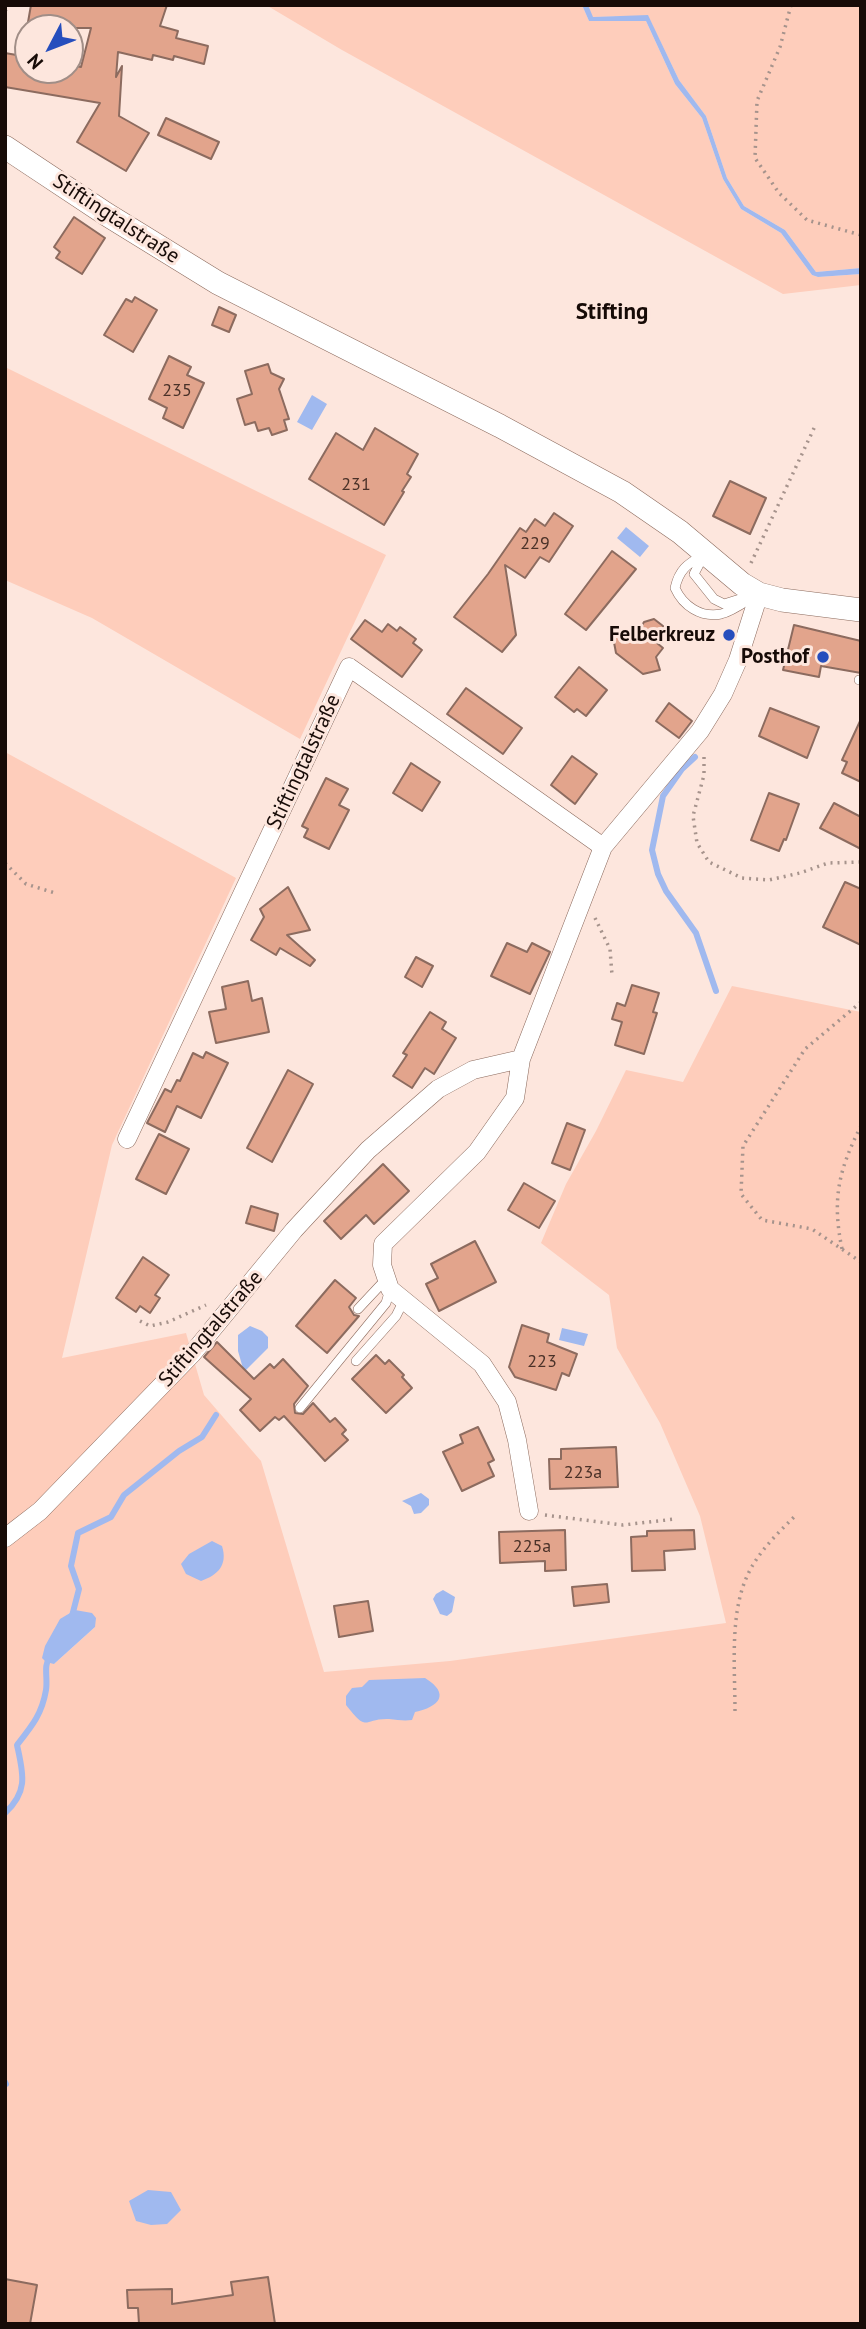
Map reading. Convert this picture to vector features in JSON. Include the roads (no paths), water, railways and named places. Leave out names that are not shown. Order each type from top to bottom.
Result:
[{"type":"street","name":"Stiftingtalstraße","points":[[5,147],[106,214],[218,282],[345,349],[500,425],[622,492],[680,532],[750,589],[782,600],[861,610]]},
{"type":"street","points":[[529,1511],[517,1440],[506,1402],[482,1364],[394,1289],[382,1265],[383,1244],[477,1152],[515,1098],[521,1059],[603,847],[700,731],[723,694],[738,660],[750,589]]},
{"type":"street","name":"Stiftingtalstraße","points":[[127,1139],[349,667],[603,847]]},
{"type":"street","name":"Stiftingtalstraße","points":[[5,1538],[40,1511],[192,1354],[294,1230],[368,1150],[438,1089],[473,1070],[521,1059]]},
{"type":"lane","points":[[704,554],[686,565],[678,576],[675,588],[688,607],[701,612],[720,614],[750,589]]},
{"type":"lane","points":[[358,1309],[394,1289]]},
{"type":"lane","points":[[356,1361],[396,1316],[394,1289]]},
{"type":"lane","points":[[300,1408],[386,1303],[394,1289]]},
{"type":"water","points":[[582,5],[588,5],[593,17],[648,15],[679,80],[706,116],[727,178],[744,206],[785,230],[816,272],[861,268],[861,274],[818,277],[812,275],[781,233],[741,209],[723,179],[702,118],[675,84],[646,21],[589,21]]},
{"type":"water","points":[[312,395],[327,404],[312,430],[297,422]]},
{"type":"water","points":[[626,527],[649,546],[640,557],[617,538]]},
{"type":"water","points":[[250,1326],[268,1337],[268,1348],[244,1372],[238,1351],[238,1335]]},
{"type":"water","points":[[562,1328],[588,1334],[584,1346],[559,1340]]},
{"type":"water","points":[[421,1493],[429,1499],[429,1505],[421,1513],[414,1514],[411,1506],[402,1501]]},
{"type":"water","points":[[212,1541],[222,1546],[224,1553],[217,1572],[201,1581],[186,1574],[181,1564],[189,1554]]},
{"type":"water","points":[[443,1590],[455,1597],[452,1612],[447,1616],[440,1614],[433,1599]]},
{"type":"water","points":[[75,1610],[92,1613],[96,1618],[95,1627],[54,1664],[46,1662],[42,1658],[45,1646],[60,1619]]},
{"type":"water","points":[[425,1678],[438,1689],[439,1699],[430,1707],[415,1712],[412,1720],[380,1719],[363,1722],[346,1705],[346,1696],[352,1688],[362,1687],[369,1680]]},
{"type":"water","points":[[148,2190],[171,2192],[181,2210],[167,2224],[151,2225],[136,2221],[129,2201]]},
{"type":"waterway","points":[[695,757],[682,769],[663,796],[652,850],[666,891],[696,933],[716,991]]},
{"type":"waterway","points":[[72,1616],[79,1589],[71,1566],[78,1533],[111,1517],[124,1495],[179,1451],[202,1437],[216,1415]]},
{"type":"waterway","points":[[5,1813],[13,1805],[21,1789],[22,1773],[17,1745],[32,1726],[42,1706],[50,1656]]},
{"type":"place","name":"Felberkreuz","points":[[729,635]]},
{"type":"place","name":"Posthof","points":[[823,657]]},
{"type":"district","name":"Stifting","points":[[612,312]]}]
